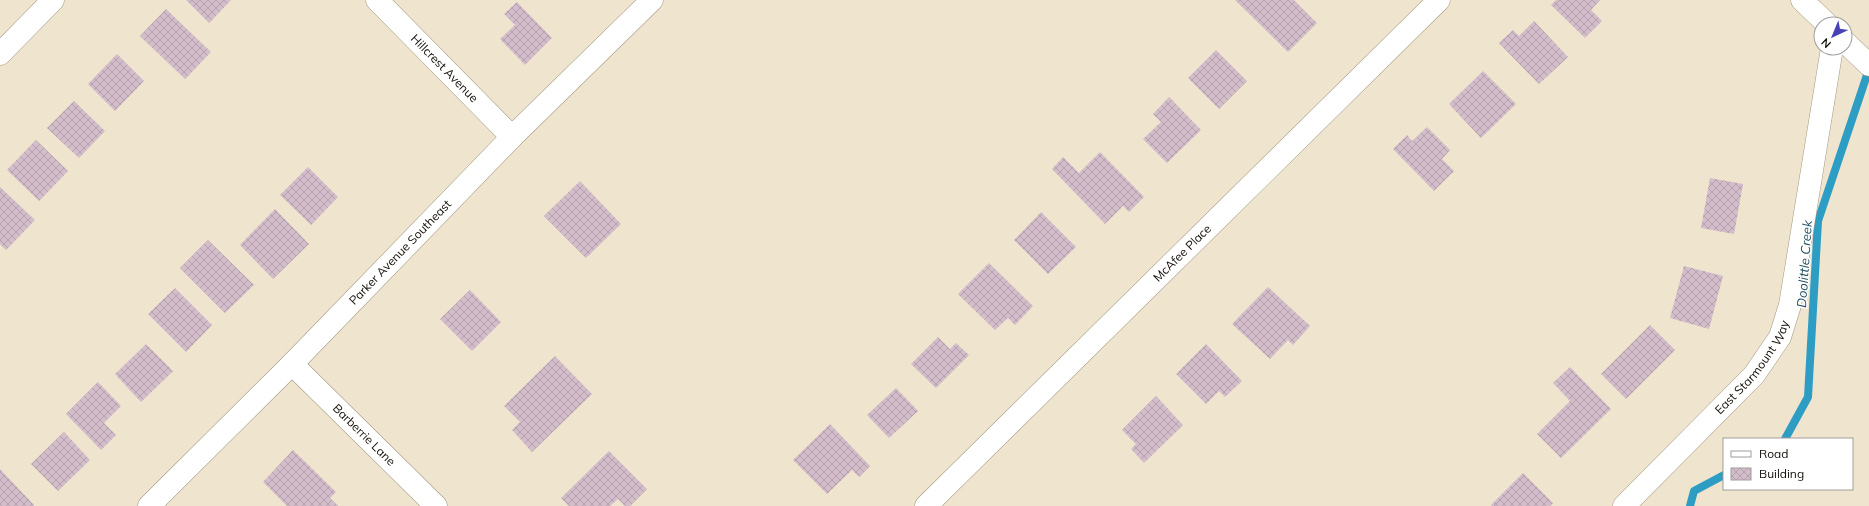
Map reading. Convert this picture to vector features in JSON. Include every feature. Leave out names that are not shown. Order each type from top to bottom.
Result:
[{"type":"street","points":[[0,54],[53,0]]},
{"type":"street","name":"Hillcrest Avenue","points":[[376,0],[512,138]]},
{"type":"street","name":"Parker Avenue Southeast","points":[[149,506],[292,364],[512,138],[652,0]]},
{"type":"street","name":"McAfee Place","points":[[926,506],[1439,0]]},
{"type":"street","points":[[1802,0],[1819,16]]},
{"type":"street","points":[[1853,49],[1869,64]]},
{"type":"street","name":"East Starmount Way","points":[[1624,506],[1754,375],[1780,337],[1790,305],[1831,56]]},
{"type":"street","name":"Barberrie Lane","points":[[292,364],[436,506]]},
{"type":"building","points":[[186,0],[231,0],[209,23]]},
{"type":"building","points":[[1235,0],[1294,0],[1317,23],[1288,52]]},
{"type":"building","points":[[1556,0],[1600,0],[1591,10],[1602,21],[1585,38],[1551,5]]},
{"type":"building","points":[[517,2],[552,38],[525,65],[500,39],[515,25],[504,14]]},
{"type":"building","points":[[166,9],[211,52],[185,79],[140,36]]},
{"type":"building","points":[[1534,21],[1568,57],[1539,84],[1499,43],[1513,30],[1519,36]]},
{"type":"building","points":[[1216,50],[1247,81],[1219,109],[1188,78]]},
{"type":"building","points":[[117,54],[144,81],[115,111],[88,84]]},
{"type":"building","points":[[1483,71],[1516,104],[1481,138],[1449,104]]},
{"type":"building","points":[[1169,97],[1201,130],[1167,163],[1143,139],[1161,122],[1153,114]]},
{"type":"building","points":[[74,101],[105,131],[79,158],[47,128]]},
{"type":"building","points":[[1427,127],[1450,150],[1442,159],[1454,171],[1434,191],[1393,149],[1407,135],[1412,141]]},
{"type":"building","points":[[36,140],[68,171],[39,201],[7,170]]},
{"type":"building","points":[[1100,152],[1144,197],[1129,212],[1123,206],[1105,224],[1052,169],[1063,157],[1079,173]]},
{"type":"building","points":[[308,167],[338,197],[311,225],[280,195]]},
{"type":"building","points":[[1710,178],[1743,184],[1734,234],[1701,228]]},
{"type":"building","points":[[580,181],[621,224],[586,258],[544,216]]},
{"type":"building","points":[[0,187],[35,220],[6,250],[0,244]]},
{"type":"building","points":[[275,209],[309,244],[273,279],[240,245]]},
{"type":"building","points":[[1041,212],[1076,247],[1048,274],[1014,240]]},
{"type":"building","points":[[208,240],[254,285],[225,313],[180,268]]},
{"type":"building","points":[[989,263],[1033,306],[1015,325],[1008,318],[995,330],[958,294]]},
{"type":"building","points":[[1684,266],[1723,276],[1709,329],[1670,318]]},
{"type":"building","points":[[1268,287],[1310,326],[1293,345],[1288,340],[1270,359],[1232,324]]},
{"type":"building","points":[[175,288],[212,325],[186,352],[148,314]]},
{"type":"building","points":[[470,290],[501,322],[472,351],[440,319]]},
{"type":"building","points":[[1650,325],[1675,350],[1626,399],[1601,374]]},
{"type":"building","points":[[938,337],[950,349],[956,343],[969,355],[936,388],[911,364]]},
{"type":"building","points":[[146,344],[173,371],[141,402],[115,374]]},
{"type":"building","points":[[1206,344],[1242,381],[1225,397],[1219,391],[1206,404],[1176,374]]},
{"type":"building","points":[[555,356],[592,394],[532,452],[512,430],[520,422],[504,406]]},
{"type":"building","points":[[1570,367],[1611,409],[1561,458],[1537,434],[1570,401],[1553,383]]},
{"type":"building","points":[[98,382],[121,406],[104,423],[116,435],[101,450],[66,414]]},
{"type":"building","points":[[896,388],[918,411],[889,438],[867,415]]},
{"type":"building","points":[[1156,396],[1183,425],[1144,463],[1131,449],[1136,444],[1122,430]]},
{"type":"building","points":[[830,424],[870,466],[859,477],[852,470],[827,494],[793,460]]},
{"type":"building","points":[[64,432],[90,460],[58,491],[31,464]]},
{"type":"building","points":[[293,450],[336,492],[330,498],[338,506],[287,506],[263,482]]},
{"type":"building","points":[[609,451],[647,489],[630,506],[625,506],[618,499],[610,506],[569,506],[561,498]]},
{"type":"building","points":[[0,469],[34,505],[33,506],[0,506]]},
{"type":"building","points":[[1523,473],[1553,503],[1550,506],[1492,506],[1491,505]]},
{"type":"waterway","name":"Doolittle Creek","points":[[1786,438],[1808,397],[1818,221],[1869,69]]},
{"type":"waterway","name":"Doolittle Creek","points":[[1690,506],[1694,491],[1723,476]]}]
